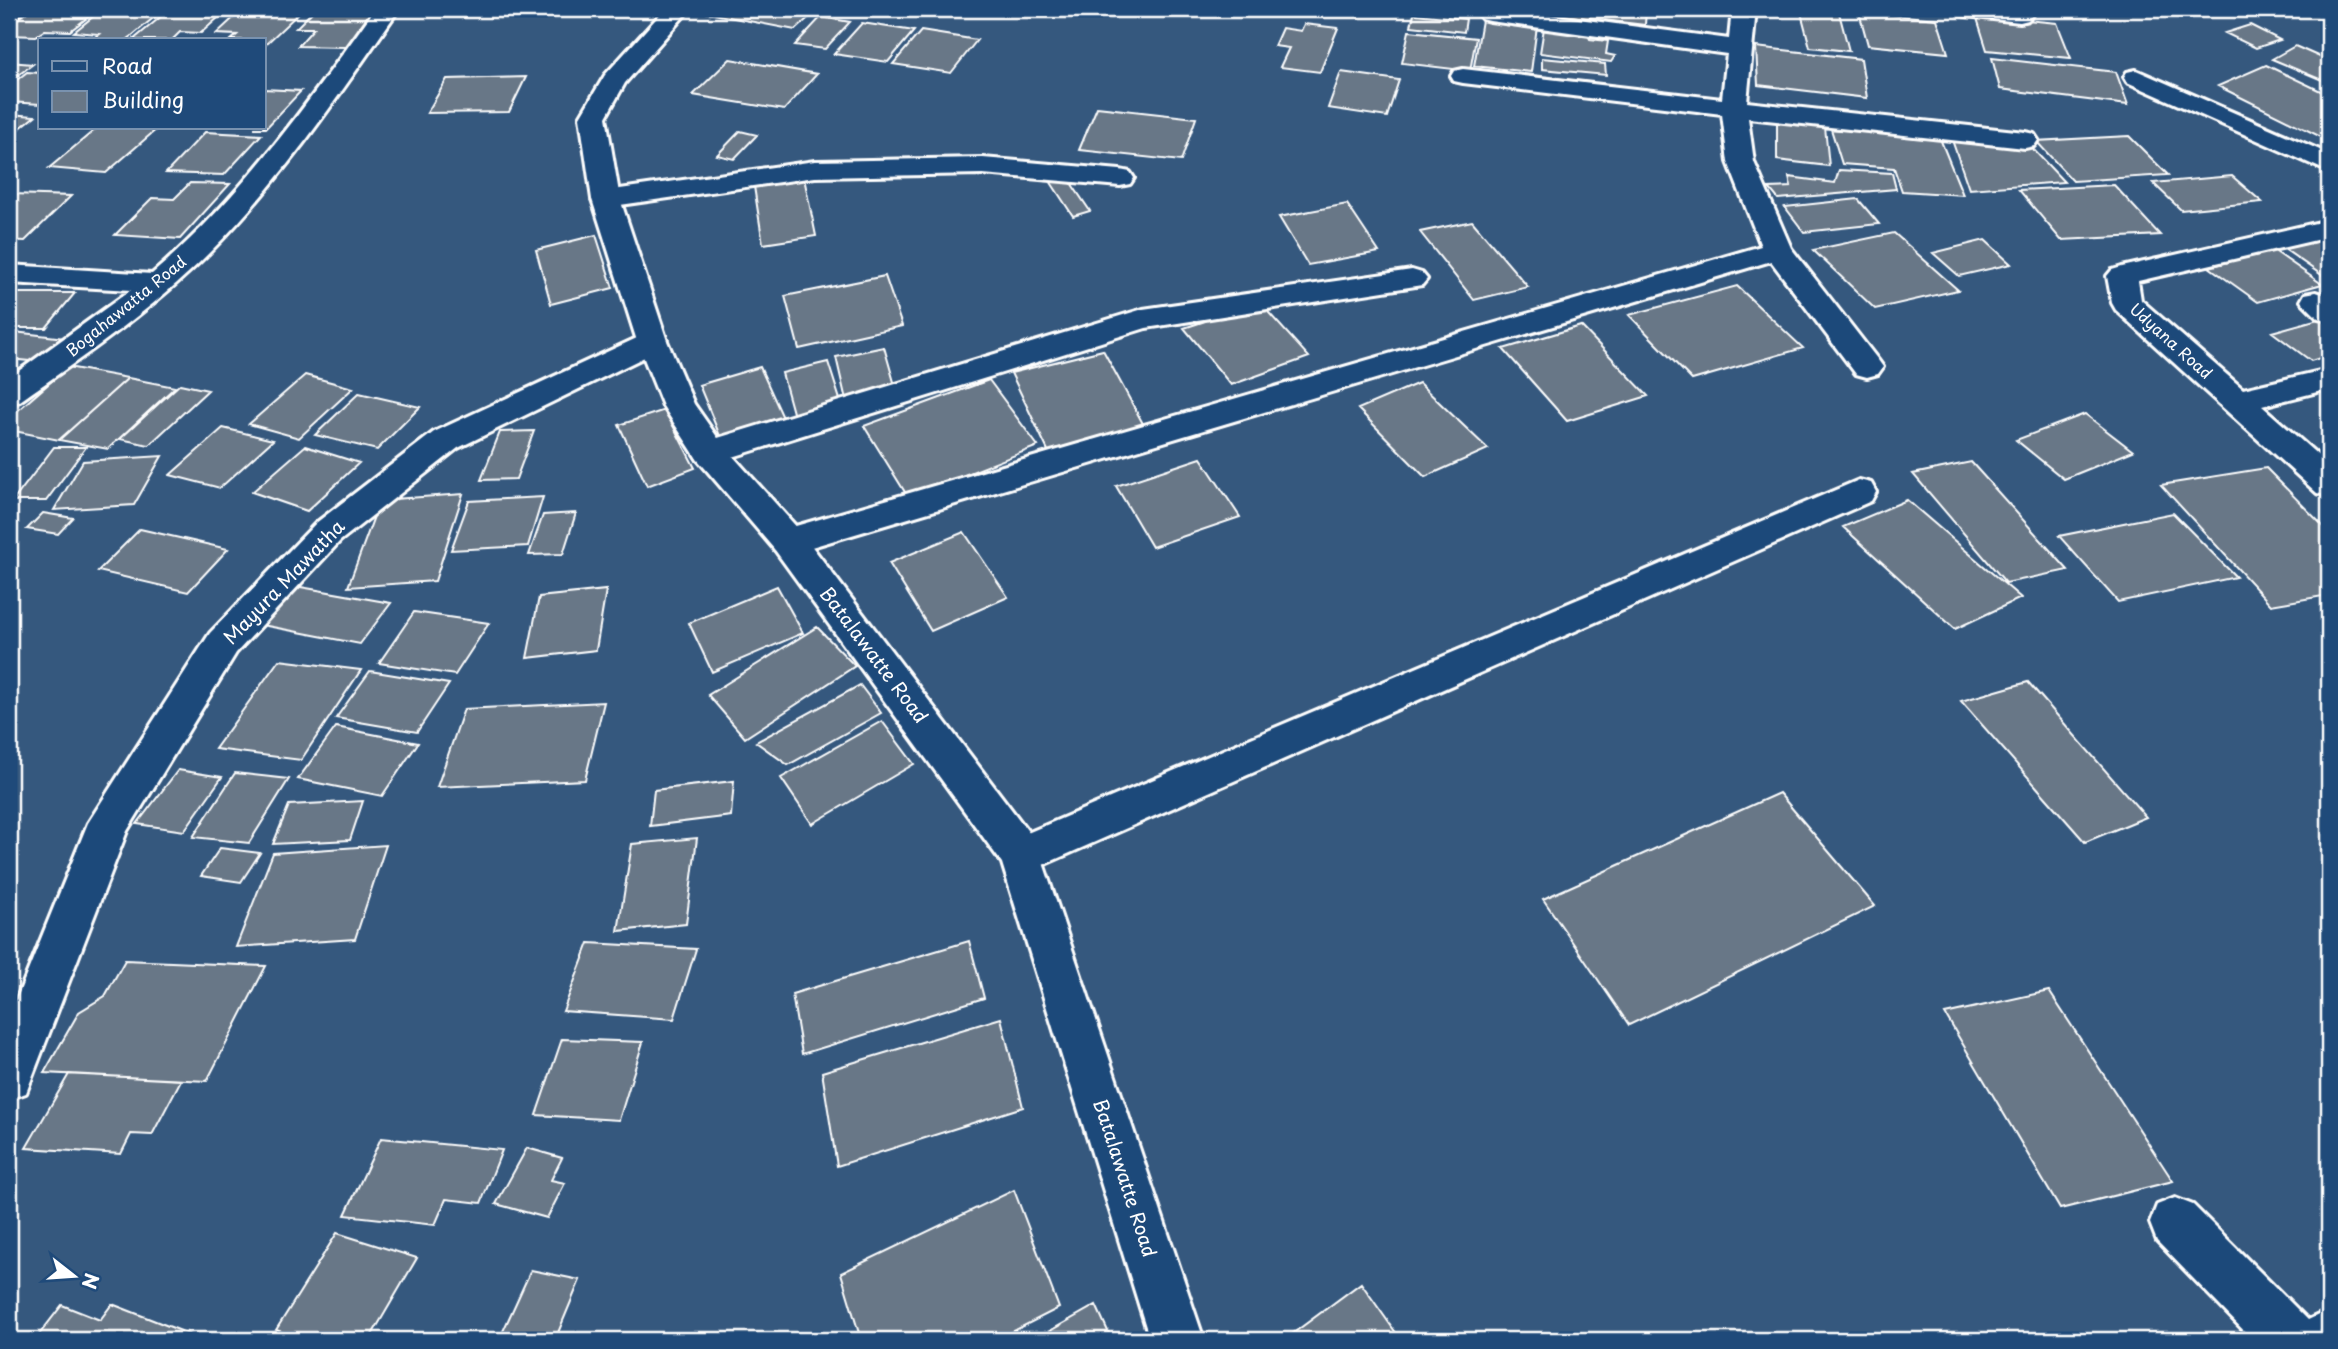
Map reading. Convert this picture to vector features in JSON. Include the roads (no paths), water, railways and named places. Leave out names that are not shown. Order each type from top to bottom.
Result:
[{"type":"street","name":"Bogahawatta Road","points":[[9,393],[69,352],[158,284],[200,246],[272,164],[387,9]]},
{"type":"street","name":"Batalawatte Road","points":[[678,9],[614,80],[593,117],[606,199],[652,341],[679,406],[710,453],[788,541],[1021,855],[1177,1340]]},
{"type":"street","points":[[1744,9],[1734,108],[1741,162],[1777,250],[1867,367]]},
{"type":"street","points":[[1966,9],[2020,15]]},
{"type":"street","points":[[1490,14],[1739,48]]},
{"type":"street","points":[[1463,76],[2025,140]]},
{"type":"street","points":[[2136,77],[2329,164]]},
{"type":"street","points":[[606,199],[815,169],[983,166],[1120,178]]},
{"type":"street","name":"Udyana Road","points":[[2329,229],[2122,276],[2127,303],[2329,484]]},
{"type":"street","points":[[788,541],[1777,250]]},
{"type":"street","points":[[9,274],[158,284]]},
{"type":"street","points":[[710,453],[1143,319],[1412,279]]},
{"type":"street","name":"Mayura Mawatha","points":[[9,1076],[109,823],[223,643],[328,532],[446,440],[652,341]]},
{"type":"street","points":[[2238,401],[2329,379]]},
{"type":"street","points":[[1021,855],[1859,492]]},
{"type":"street","points":[[2175,1223],[2290,1340]]}]
